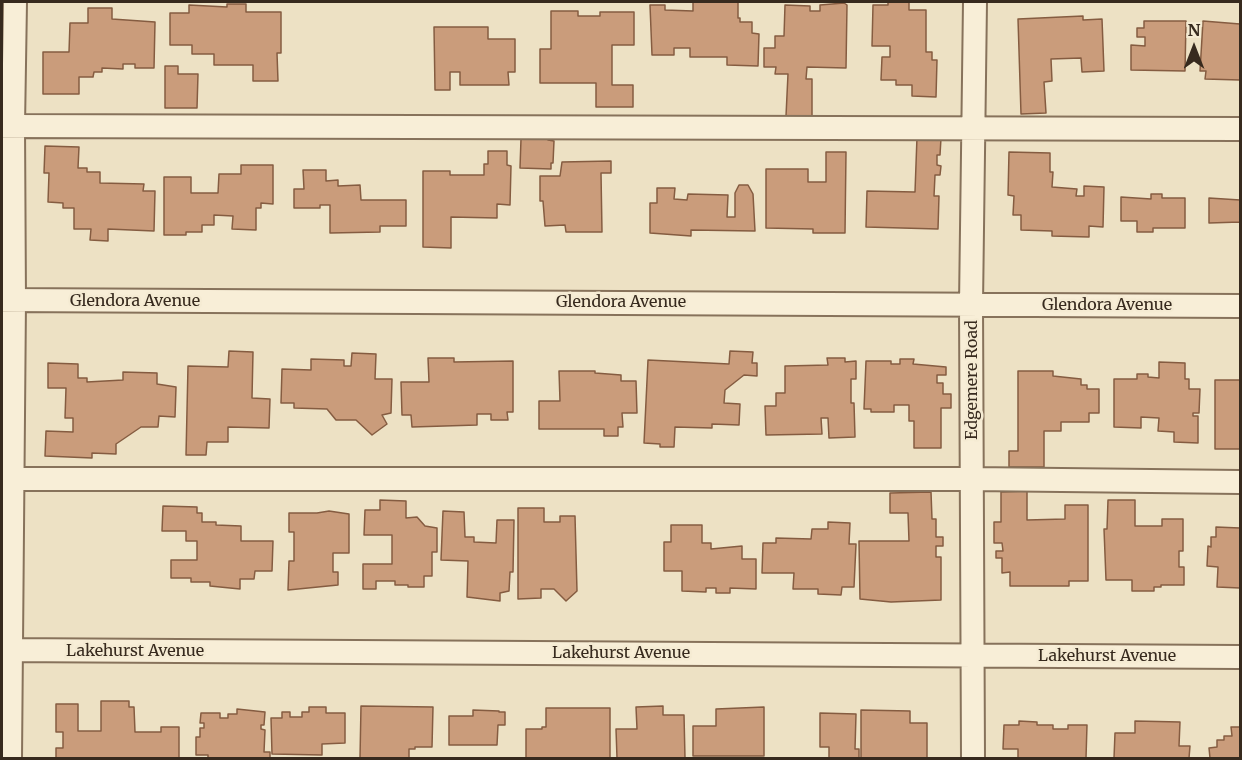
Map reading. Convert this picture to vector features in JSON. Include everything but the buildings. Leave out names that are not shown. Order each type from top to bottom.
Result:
[{"type":"street","points":[[10,759],[6,650],[7,126],[15,2]]},
{"type":"street","name":"Edgemere Road","points":[[973,759],[971,303],[975,2]]},
{"type":"street","points":[[7,126],[1240,129]]},
{"type":"street","name":"Glendora Avenue","points":[[8,301],[971,303],[1240,306]]},
{"type":"street","points":[[7,479],[973,479],[1240,482]]},
{"type":"street","name":"Lakehurst Avenue","points":[[6,650],[1240,657]]}]
